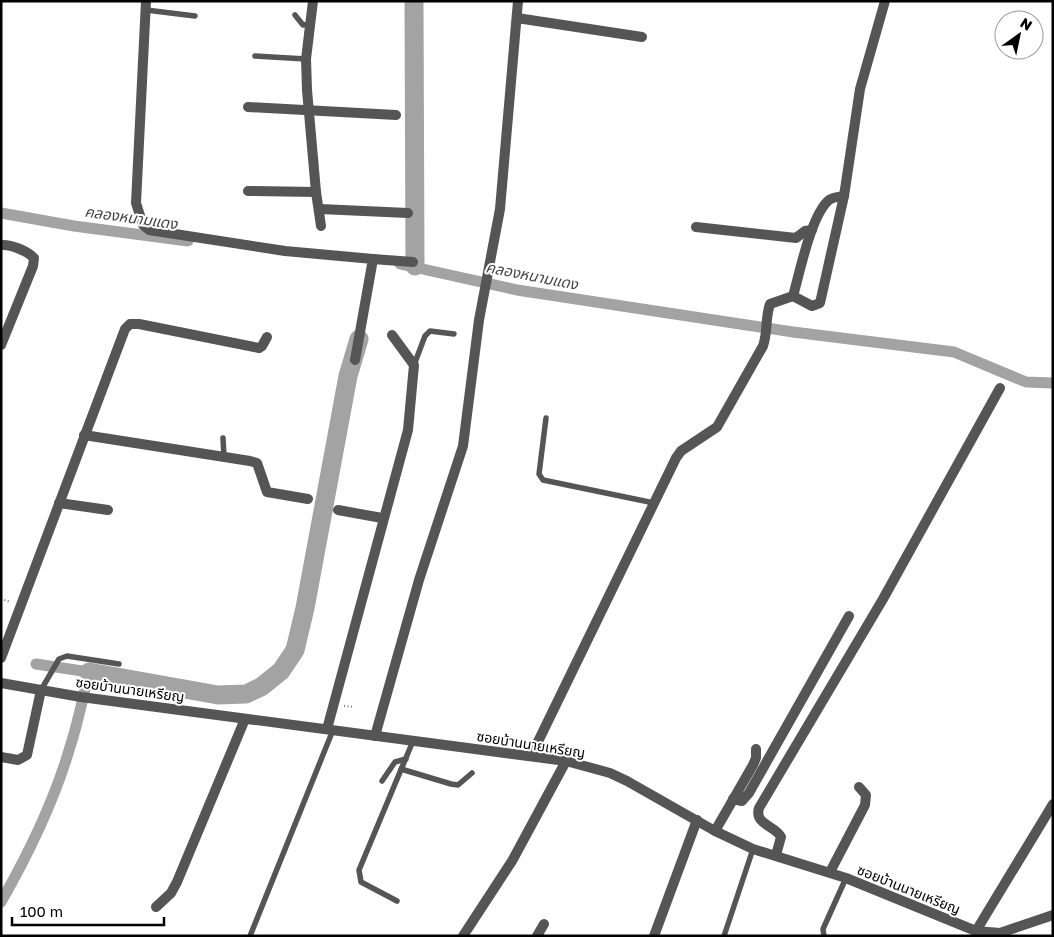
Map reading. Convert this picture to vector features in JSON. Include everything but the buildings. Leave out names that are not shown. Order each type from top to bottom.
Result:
[{"type":"street","points":[[313,1],[306,59],[308,110],[321,226]]},
{"type":"street","points":[[375,736],[419,580],[463,446],[479,320],[500,209],[518,1]]},
{"type":"street","points":[[531,756],[681,451],[717,427],[767,337],[766,314],[770,304],[793,296],[812,306],[820,303],[844,196],[860,89],[885,1]]},
{"type":"street","points":[[146,6],[136,203],[143,226],[148,230],[284,251],[413,262]]},
{"type":"street","points":[[517,18],[642,37]]},
{"type":"street","points":[[248,107],[396,115]]},
{"type":"street","points":[[248,191],[316,192]]},
{"type":"street","points":[[793,296],[812,230],[822,207],[831,198],[844,196]]},
{"type":"street","points":[[320,209],[408,213]]},
{"type":"street","points":[[696,227],[796,238],[805,231],[812,230]]},
{"type":"street","points":[[1,245],[6,244],[29,253],[34,258],[33,266],[1,345]]},
{"type":"street","points":[[355,360],[372,260]]},
{"type":"street","points":[[1,658],[125,329],[130,324],[259,348],[267,337]]},
{"type":"street","points":[[330,730],[382,518],[408,430],[414,365],[392,335]]},
{"type":"street","points":[[776,855],[781,837],[779,833],[760,820],[759,808],[883,599],[1000,388]]},
{"type":"street","points":[[84,435],[257,463],[267,492],[308,499]]},
{"type":"street","points":[[59,503],[108,510]]},
{"type":"street","points":[[338,510],[382,518]]},
{"type":"street","points":[[733,799],[742,801],[749,793],[849,616]]},
{"type":"street","name":"ซอยบ้านนายเหรียญ","points":[[1,683],[82,697],[566,761],[610,773],[715,831],[753,849],[830,872],[976,931],[999,935],[1053,915]]},
{"type":"street","points":[[1,757],[18,760],[27,755],[41,690]]},
{"type":"street","points":[[156,907],[171,893],[177,882],[244,719]]},
{"type":"street","points":[[715,831],[756,758],[756,749]]},
{"type":"street","points":[[463,936],[512,861],[566,761]]},
{"type":"street","points":[[830,872],[865,805],[866,795],[859,787]]},
{"type":"street","points":[[976,931],[1053,804]]},
{"type":"street","points":[[654,936],[697,820]]},
{"type":"street","points":[[537,936],[544,924]]},
{"type":"lane","points":[[146,6],[195,16]]},
{"type":"lane","points":[[295,15],[303,25],[310,24]]},
{"type":"lane","points":[[255,56],[306,59]]},
{"type":"lane","points":[[414,365],[425,336],[430,331],[454,334]]},
{"type":"lane","points":[[546,418],[539,474],[543,480],[654,503]]},
{"type":"lane","points":[[223,438],[224,457]]},
{"type":"lane","points":[[41,690],[59,659],[67,656],[120,664]]},
{"type":"lane","points":[[250,936],[330,730]]},
{"type":"lane","points":[[397,901],[361,882],[359,870],[413,741]]},
{"type":"lane","points":[[382,781],[395,762],[406,759]]},
{"type":"lane","points":[[401,769],[458,785],[472,773]]},
{"type":"lane","points":[[724,936],[753,849]]},
{"type":"lane","points":[[824,936],[823,929],[846,878]]},
{"type":"waterway","points":[[414,1],[415,266]]},
{"type":"waterway","name":"คลองหนามแดง","points":[[1,213],[74,226],[188,241]]},
{"type":"waterway","name":"คลองหนามแดง","points":[[400,264],[517,290],[793,332],[954,352],[1026,382],[1053,383]]},
{"type":"waterway","points":[[89,672],[218,695],[246,694],[261,687],[281,671],[295,650],[305,608],[348,376],[359,339]]},
{"type":"waterway","points":[[1,902],[31,846],[49,807],[76,729],[89,672],[36,664]]}]
